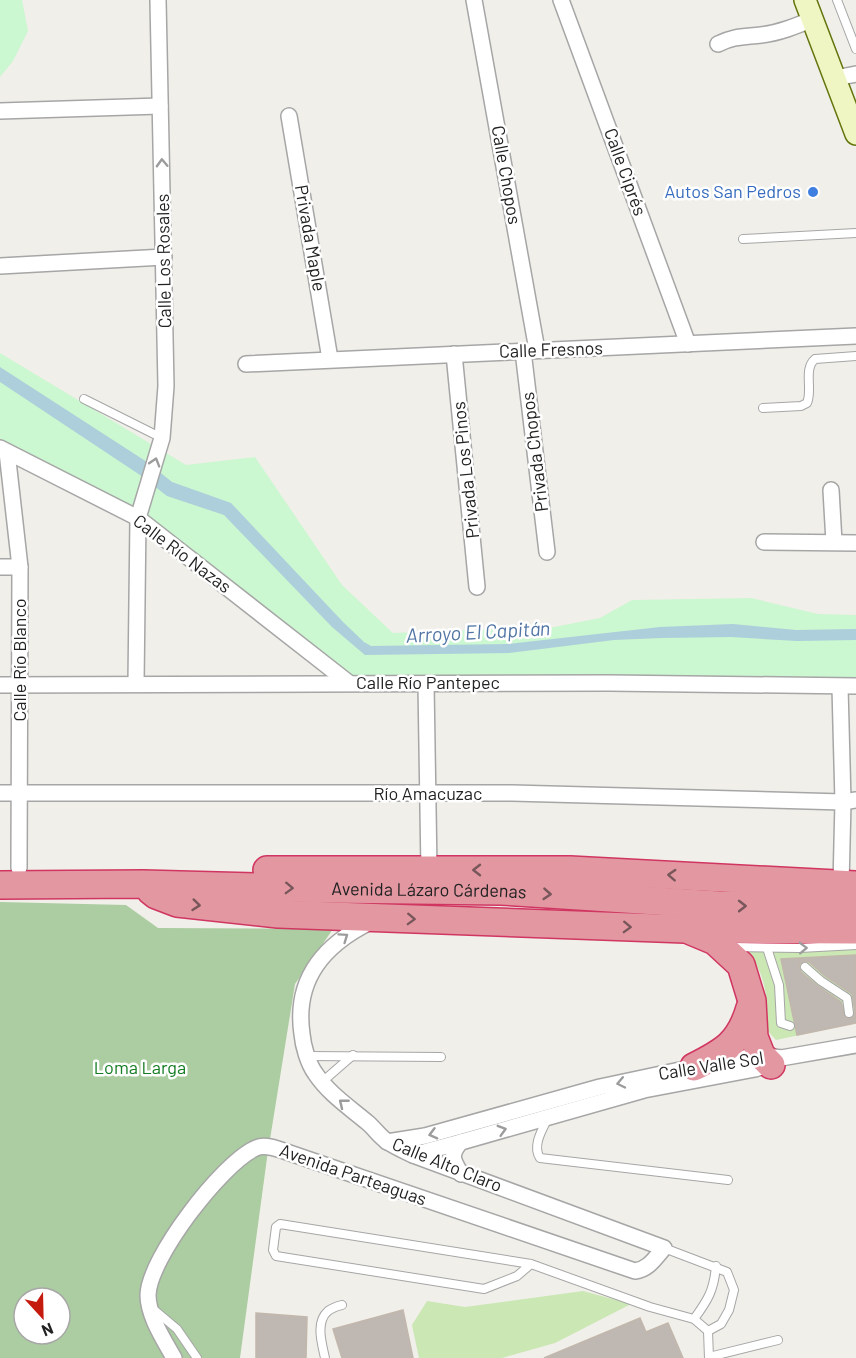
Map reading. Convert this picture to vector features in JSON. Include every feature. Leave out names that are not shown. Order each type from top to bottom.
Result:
[{"type":"highway","name":"Avenida Lázaro Cárdenas","points":[[6,874],[570,870],[851,892]]},
{"type":"highway","name":"Avenida Lázaro Cárdenas","points":[[6,874],[143,884],[501,891],[718,905],[851,892]]},
{"type":"highway","points":[[143,884],[156,895],[177,903],[278,914],[685,929],[856,930]]},
{"type":"highway","points":[[685,929],[715,941],[741,965],[752,1001],[754,1037],[771,1059]]},
{"type":"highway","points":[[694,1067],[725,1051],[746,1023],[752,1001]]},
{"type":"street","name":"Calle Los Rosales","points":[[136,683],[138,518],[162,438],[166,386],[158,0]]},
{"type":"street","name":"Calle Chopos","points":[[474,0],[530,350]]},
{"type":"street","name":"Calle Ciprés","points":[[561,0],[688,344]]},
{"type":"street","points":[[718,44],[731,37],[771,33],[809,10],[835,78],[852,112],[856,134]]},
{"type":"street","points":[[835,78],[856,74]]},
{"type":"street","points":[[0,111],[160,106]]},
{"type":"street","name":"Privada Maple","points":[[289,116],[330,359]]},
{"type":"street","points":[[0,266],[164,257]]},
{"type":"street","name":"Calle Fresnos","points":[[246,364],[856,336]]},
{"type":"street","name":"Privada Chopos","points":[[530,350],[547,552]]},
{"type":"street","name":"Privada Los Pinos","points":[[454,354],[477,587]]},
{"type":"street","name":"Calle Río Nazas","points":[[3,450],[138,518],[349,683]]},
{"type":"street","name":"Calle Río Blanco","points":[[3,450],[20,567],[20,793],[6,874]]},
{"type":"street","points":[[831,490],[834,542]]},
{"type":"street","points":[[764,542],[856,543]]},
{"type":"street","points":[[0,567],[20,567]]},
{"type":"street","name":"Calle Río Pantepec","points":[[0,685],[609,682],[856,686]]},
{"type":"street","points":[[426,684],[429,870]]},
{"type":"street","points":[[840,687],[850,801],[851,892]]},
{"type":"street","name":"Río Amacuzac","points":[[0,793],[512,793],[850,801]]},
{"type":"street","name":"Calle Alto Claro","points":[[379,918],[338,941],[314,968],[304,991],[300,1020],[303,1044],[314,1072],[334,1096],[368,1123],[387,1142],[413,1155],[664,1248]]},
{"type":"street","points":[[771,1059],[856,1045]]},
{"type":"street","name":"Calle Valle Sol","points":[[387,1142],[425,1136],[600,1087],[694,1067],[771,1059]]},
{"type":"street","name":"Calle Valle Sol","points":[[413,1155],[644,1090],[771,1059]]},
{"type":"street","points":[[461,1142],[453,1154],[461,1174]]},
{"type":"street","name":"Avenida Parteaguas","points":[[174,1358],[157,1326],[148,1296],[158,1262],[168,1243],[202,1197],[228,1170],[254,1148],[264,1146],[281,1150],[635,1271],[645,1268],[664,1248]]},
{"type":"lane","points":[[837,0],[856,49]]},
{"type":"lane","points":[[743,239],[856,233]]},
{"type":"lane","points":[[763,408],[801,406],[807,403],[810,363],[815,359],[856,356]]},
{"type":"lane","points":[[84,399],[162,438]]},
{"type":"lane","points":[[723,947],[856,945]]},
{"type":"lane","points":[[767,948],[779,985],[781,1023],[790,1026]]},
{"type":"lane","points":[[805,967],[821,981],[852,997],[849,1013]]},
{"type":"lane","points":[[322,1082],[353,1055]]},
{"type":"lane","points":[[308,1056],[441,1057]]},
{"type":"lane","points":[[549,1117],[540,1133],[536,1148],[540,1158],[728,1180]]},
{"type":"lane","points":[[531,1264],[517,1276],[484,1289],[276,1256],[273,1250],[276,1227],[280,1224],[531,1264],[650,1307],[694,1319],[708,1331],[710,1357],[778,1340]]},
{"type":"lane","points":[[664,1248],[727,1272],[734,1290],[729,1310],[721,1324],[708,1331]]},
{"type":"lane","points":[[694,1319],[708,1300],[715,1284],[716,1266]]},
{"type":"lane","points":[[325,1358],[320,1336],[322,1322],[328,1311],[342,1305]]},
{"type":"lane","points":[[151,1307],[177,1329],[197,1358]]},
{"type":"green space","points":[[0,0],[22,0],[28,31],[13,61],[0,77]]},
{"type":"green space","points":[[0,353],[186,465],[255,457],[342,585],[393,633],[554,627],[600,618],[632,600],[751,598],[818,614],[856,615],[856,686],[349,683],[138,518],[0,448]]},
{"type":"green space","name":"Loma Larga","points":[[0,902],[126,905],[158,928],[333,929],[295,984],[267,1158],[240,1358],[0,1358]]},
{"type":"green space","points":[[856,937],[856,1023],[776,1040],[765,1028],[765,991],[759,970],[739,940]]},
{"type":"green space","points":[[583,1291],[631,1304],[555,1343],[502,1358],[419,1358],[412,1325],[427,1301],[465,1307]]},
{"type":"water","points":[[0,367],[147,462],[172,482],[231,503],[343,622],[371,646],[508,644],[660,627],[733,624],[796,630],[856,629],[856,640],[661,638],[614,640],[509,653],[365,655],[332,627],[224,515],[167,496],[140,475],[0,382]]},
{"type":"building","points":[[856,955],[856,1023],[797,1035],[781,959]],"holes":[[[804,961],[809,962],[852,994],[855,1012],[853,1017],[849,1019],[845,1017],[841,1002],[801,972],[799,965]]]},
{"type":"building","points":[[403,1310],[413,1358],[342,1358],[333,1329]]},
{"type":"building","points":[[256,1313],[307,1317],[306,1358],[256,1358]]},
{"type":"building","points":[[640,1318],[646,1332],[668,1323],[683,1358],[544,1358]]},
{"type":"place","name":"Autos San Pedros","points":[[813,192]]},
{"type":"water label","name":"Arroyo El Capitán","points":[[478,632]]}]
